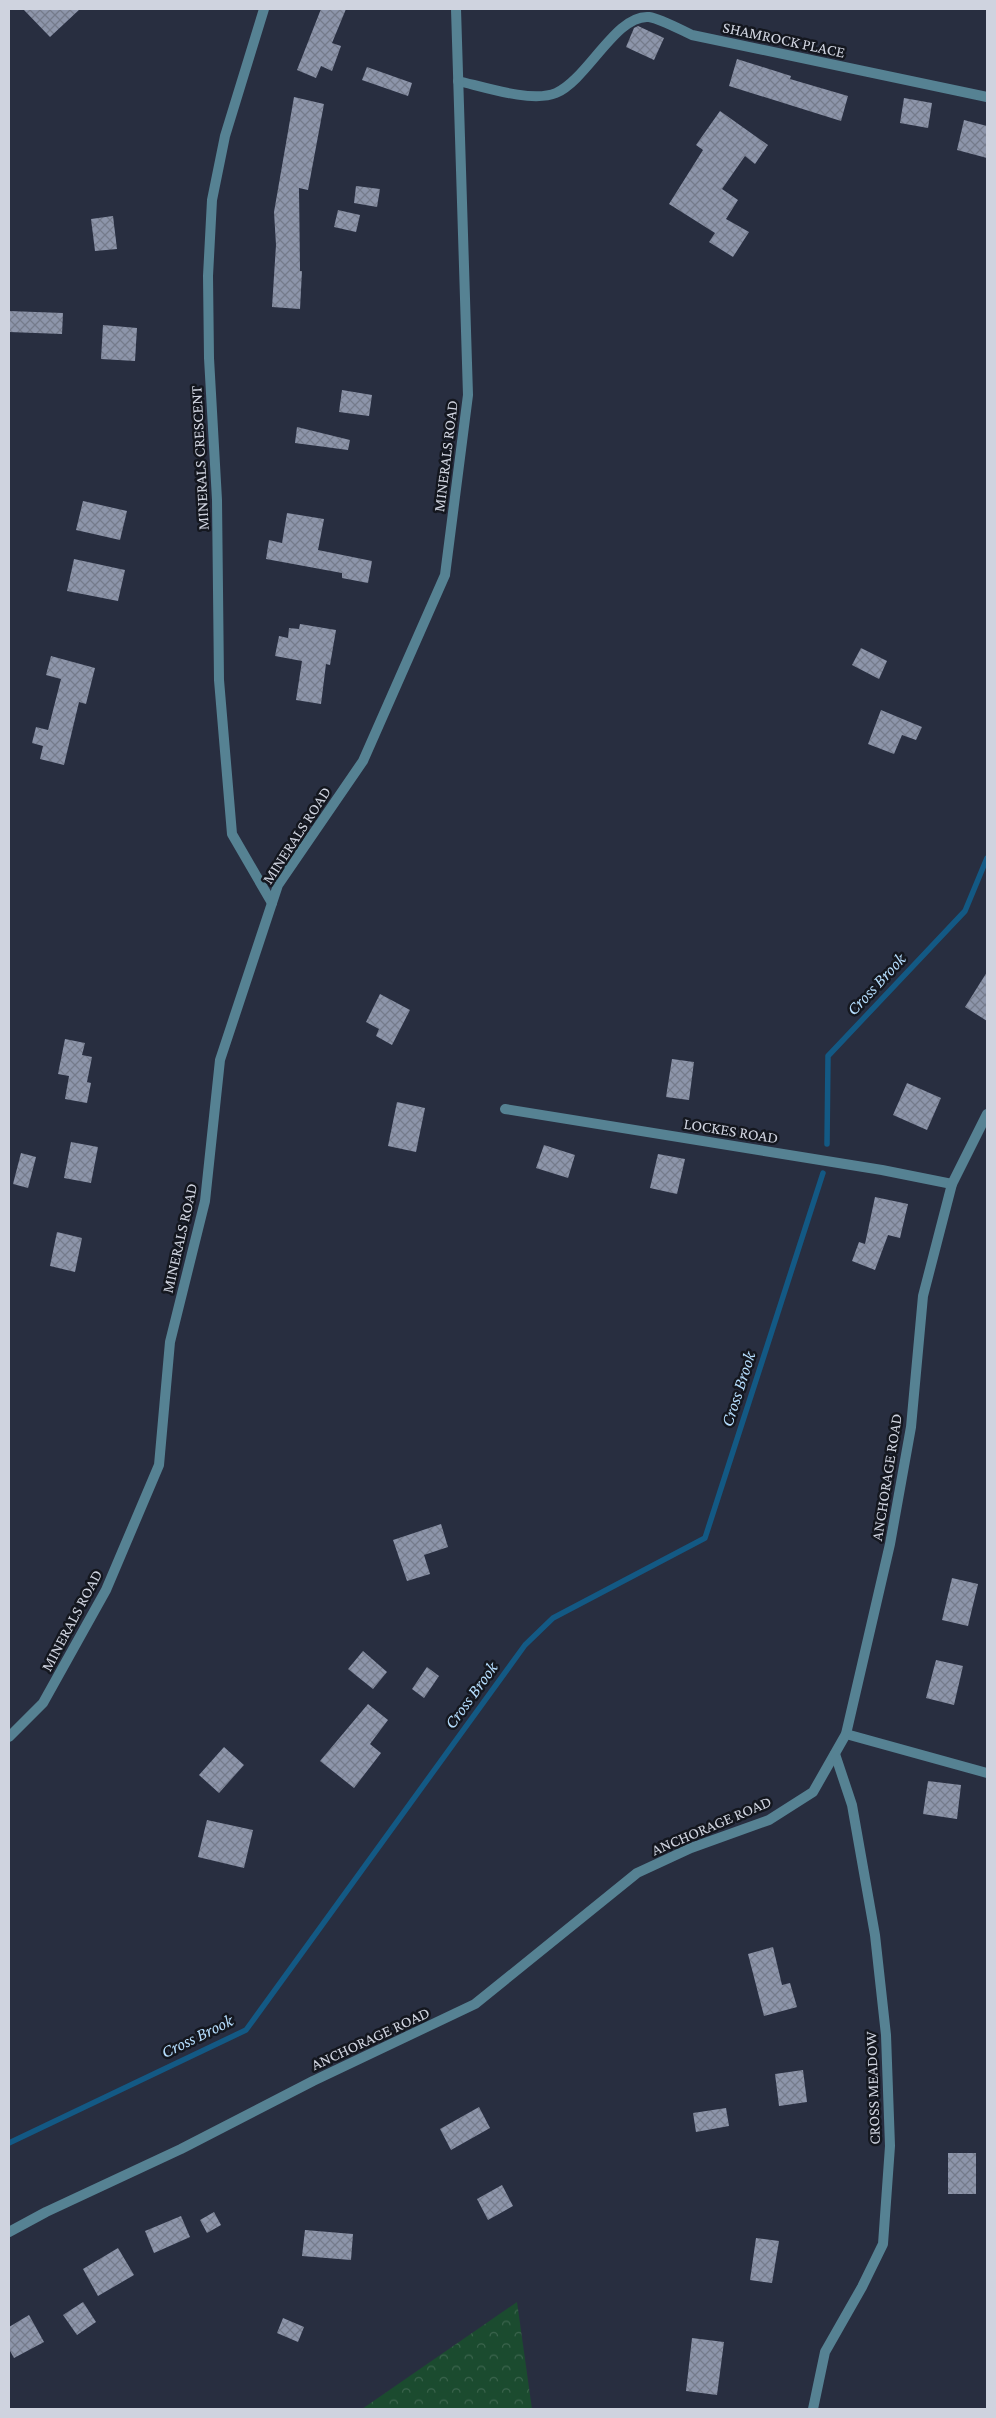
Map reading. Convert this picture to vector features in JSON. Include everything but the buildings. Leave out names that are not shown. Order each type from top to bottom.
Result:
[{"type":"street","name":"MINERALS CRESCENT","points":[[264,9],[225,136],[212,200],[208,276],[209,358],[217,500],[219,680],[232,834],[272,903]]},
{"type":"street","name":"MINERALS ROAD","points":[[9,1737],[43,1703],[106,1590],[159,1465],[170,1342],[205,1200],[220,1060],[278,885],[363,761],[445,575],[468,395],[456,9]]},
{"type":"street","name":"SHAMROCK PLACE","points":[[458,81],[529,96],[555,93],[580,77],[608,41],[626,24],[649,17],[692,35],[987,97]]},
{"type":"street","name":"LOCKES ROAD","points":[[505,1109],[882,1170],[952,1184]]},
{"type":"street","name":"ANCHORAGE ROAD","points":[[9,2232],[46,2212],[181,2149],[313,2081],[475,2004],[637,1873],[690,1848],[769,1820],[813,1792],[846,1734],[890,1544],[907,1446],[923,1296],[952,1184],[987,1114]]},
{"type":"street","points":[[846,1734],[987,1773]]},
{"type":"street","name":"CROSS MEADOW","points":[[813,2409],[825,2352],[862,2287],[883,2244],[890,2146],[886,2035],[875,1935],[852,1805],[835,1754]]},
{"type":"green space","points":[[517,2302],[532,2409],[362,2409]]},
{"type":"waterway","name":"Cross Brook","points":[[827,1144],[828,1056],[965,911],[987,858]]},
{"type":"waterway","name":"Cross Brook","points":[[9,2143],[246,2030],[525,1645],[553,1618],[705,1538],[823,1173]]}]
